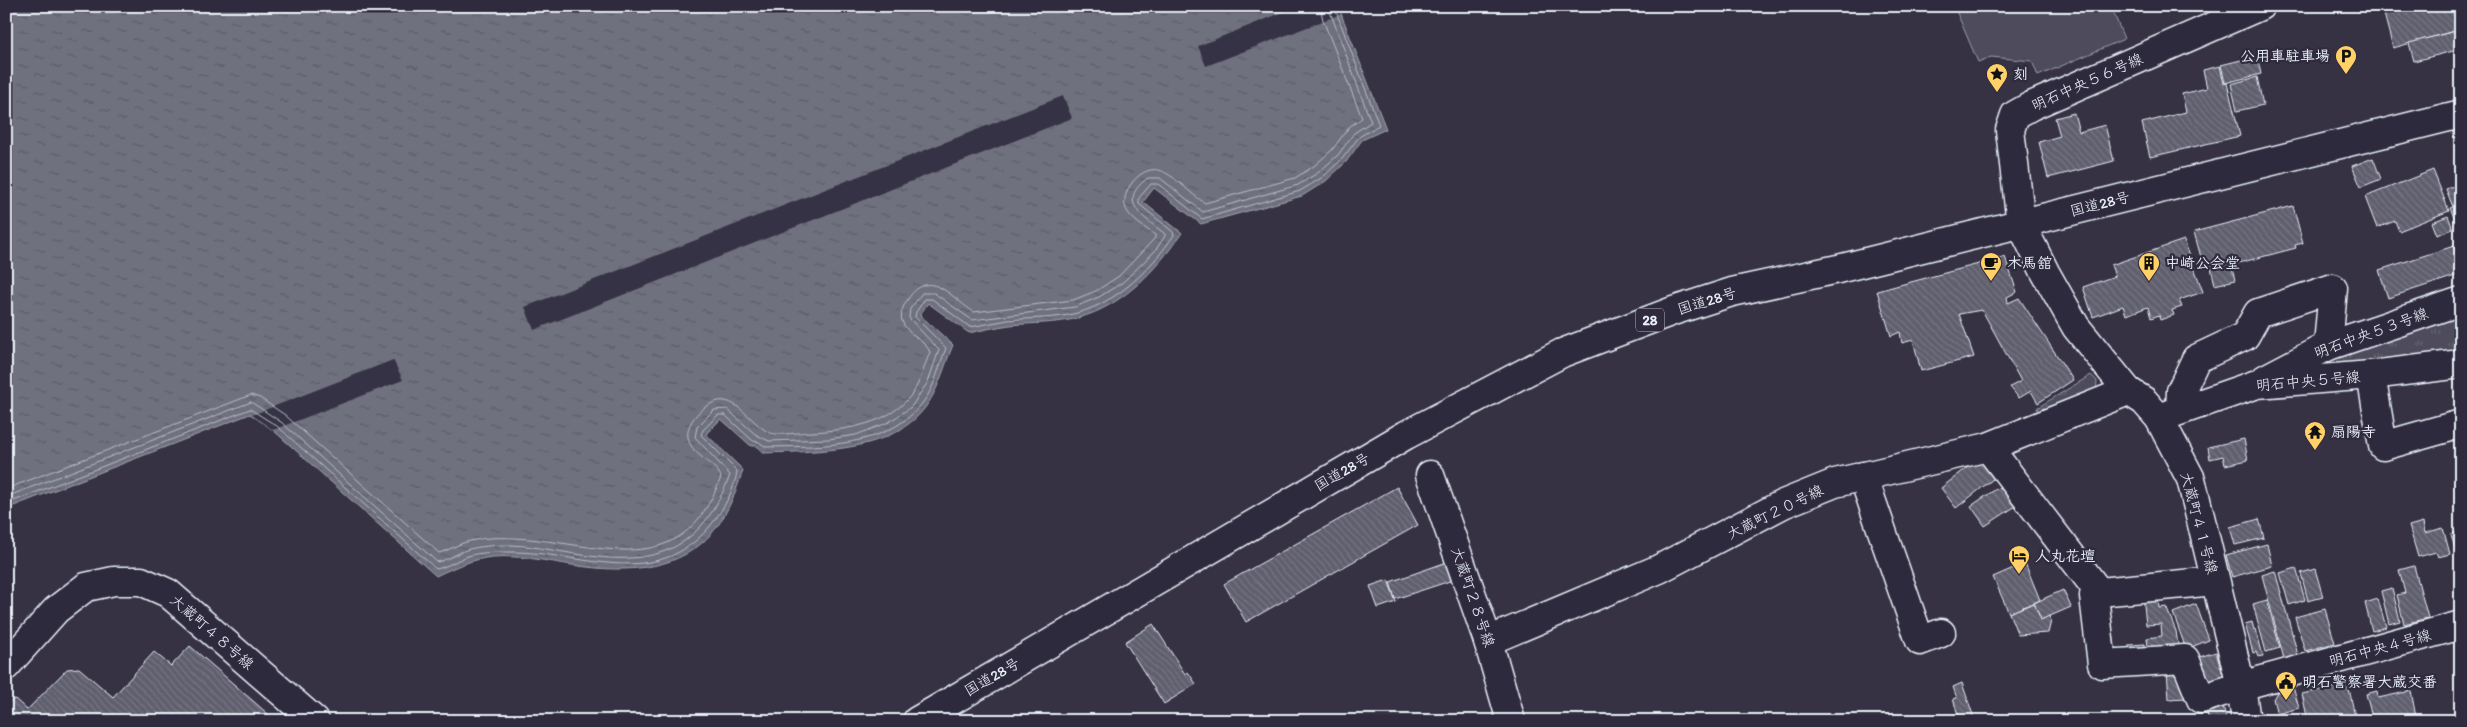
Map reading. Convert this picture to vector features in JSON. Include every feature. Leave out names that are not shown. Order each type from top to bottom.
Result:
[{"type":"main road","name":"明石中央５６号線","points":[[2021,224],[2010,130],[2015,115],[2260,6]]},
{"type":"main road","name":"国道28号","points":[[918,721],[1406,435],[1562,353],[1673,311],[1732,292],[1838,269],[2461,114]]},
{"type":"main road","name":"大蔵町４１号線","points":[[2021,224],[2076,327],[2128,391],[2170,414],[2191,479],[2241,686],[2246,721]]},
{"type":"main road","points":[[2170,414],[2196,359],[2245,336],[2258,313],[2333,288],[2328,346]]},
{"type":"main road","name":"明石中央５３号線","points":[[2256,384],[2328,346],[2461,301]]},
{"type":"main road","name":"明石中央５号線","points":[[2170,414],[2256,384],[2371,375],[2461,364]]},
{"type":"main road","points":[[2371,375],[2382,446],[2461,424]]},
{"type":"main road","name":"大蔵町２０号線","points":[[1488,641],[1659,569],[1783,504],[1835,483],[1988,447],[2128,391]]},
{"type":"main road","points":[[1988,447],[2099,592],[2215,581]]},
{"type":"main road","name":"大蔵町２８号線","points":[[1430,475],[1488,641],[1511,721]]},
{"type":"main road","points":[[1863,476],[1920,641],[1941,633]]},
{"type":"main road","name":"大蔵町４８号線","points":[[6,666],[56,610],[86,587],[114,581],[141,581],[168,593],[315,721]]},
{"type":"main road","name":"明石中央４号線","points":[[2099,592],[2094,596],[2102,664],[2186,659],[2201,699],[2241,686],[2461,625]]},
{"type":"green space","points":[[1954,6],[2111,6],[2124,39],[2038,76],[2032,61],[1991,57],[1978,62]]},
{"type":"green space","points":[[2461,314],[2461,356],[2441,360],[2306,365]]},
{"type":"green space","points":[[2091,375],[2097,381],[2096,393],[2040,415],[2037,408]]},
{"type":"water","points":[[6,6],[1338,6],[1386,129],[1362,140],[1346,162],[1326,181],[1302,196],[1201,224],[1154,188],[1143,202],[1182,233],[1150,273],[1137,285],[1110,305],[1094,312],[1078,318],[1061,321],[1010,325],[969,333],[928,303],[920,315],[953,345],[929,402],[915,419],[897,432],[854,446],[831,450],[763,453],[757,446],[751,446],[721,419],[706,434],[743,470],[727,511],[711,535],[695,549],[677,558],[657,565],[615,569],[594,568],[523,558],[493,557],[471,562],[436,576],[273,430],[250,414],[6,509]]},
{"type":"pier","points":[[1299,6],[1338,6],[1341,14],[1206,66],[1198,46]]},
{"type":"pier","points":[[1063,96],[1072,118],[534,330],[525,307]]},
{"type":"pier","points":[[393,360],[403,380],[273,430],[252,415]]},
{"type":"building","points":[[2382,6],[2461,6],[2461,29],[2393,48]]},
{"type":"building","points":[[2460,30],[2461,49],[2414,61],[2409,43]]},
{"type":"building","points":[[2257,56],[2261,74],[2225,83],[2221,65]]},
{"type":"building","points":[[2220,66],[2224,84],[2227,83],[2240,136],[2150,157],[2142,123],[2186,112],[2182,94],[2207,88],[2203,70]]},
{"type":"building","points":[[2257,77],[2263,105],[2237,111],[2231,84]]},
{"type":"building","points":[[2074,113],[2079,132],[2105,125],[2114,161],[2048,178],[2039,142],[2060,136],[2055,118]]},
{"type":"building","points":[[2373,158],[2381,179],[2361,187],[2352,166]]},
{"type":"building","points":[[2433,170],[2449,211],[2399,231],[2395,221],[2377,228],[2365,197]]},
{"type":"building","points":[[2461,183],[2461,228],[2459,229],[2450,208],[2453,207],[2446,189]]},
{"type":"building","points":[[2293,206],[2303,243],[2295,245],[2296,248],[2231,265],[2235,280],[2215,285],[2211,267],[2204,268],[2194,232]]},
{"type":"building","points":[[2448,216],[2453,229],[2437,235],[2432,222]]},
{"type":"building","name":"中崎公会堂","points":[[2184,240],[2203,292],[2179,300],[2182,307],[2172,310],[2174,315],[2160,320],[2159,315],[2151,318],[2148,307],[2126,315],[2123,306],[2093,317],[2083,287],[2115,276],[2111,265]]},
{"type":"building","points":[[2454,246],[2461,266],[2461,274],[2388,298],[2379,270]]},
{"type":"building","points":[[2005,257],[2017,292],[2007,297],[2008,303],[2019,298],[2073,380],[2038,403],[2031,391],[2019,398],[2010,387],[2021,381],[1982,310],[1959,314],[1974,357],[1921,371],[1913,340],[1902,343],[1900,332],[1891,336],[1877,291]]},
{"type":"building","points":[[2244,439],[2248,460],[2225,465],[2223,456],[2210,459],[2208,447]]},
{"type":"building","points":[[1986,453],[2002,472],[1956,508],[1941,488]]},
{"type":"building","points":[[2005,483],[2019,504],[1985,526],[1971,506]]},
{"type":"building","points":[[1397,487],[1418,525],[1246,622],[1224,584]]},
{"type":"building","points":[[2259,519],[2264,538],[2235,545],[2230,527]]},
{"type":"building","points":[[2423,522],[2425,533],[2443,528],[2450,554],[2438,557],[2436,552],[2418,557],[2409,526]]},
{"type":"building","points":[[2461,531],[2461,562],[2459,563],[2451,534]]},
{"type":"building","points":[[2267,544],[2272,566],[2232,577],[2226,555]]},
{"type":"building","points":[[1450,561],[1456,579],[1395,599],[1390,582]]},
{"type":"building","points":[[2025,563],[2040,600],[2009,613],[1993,577]]},
{"type":"building","points":[[2414,566],[2428,618],[2404,624],[2397,595],[2405,593],[2399,570]]},
{"type":"building","points":[[2296,568],[2305,600],[2289,605],[2280,573]]},
{"type":"building","points":[[2315,569],[2323,597],[2308,601],[2301,573]]},
{"type":"building","points":[[2275,571],[2298,655],[2284,659],[2262,575]]},
{"type":"building","points":[[1388,580],[1396,602],[1378,608],[1370,586]]},
{"type":"building","points":[[2392,588],[2400,621],[2389,624],[2381,591]]},
{"type":"building","points":[[2063,590],[2071,607],[2041,620],[2034,603]]},
{"type":"building","points":[[2158,593],[2159,608],[2166,607],[2176,631],[2179,653],[2149,656],[2147,638],[2162,636],[2161,624],[2146,625],[2143,595]]},
{"type":"building","points":[[2378,599],[2386,627],[2372,631],[2365,603]]},
{"type":"building","points":[[2267,600],[2280,648],[2266,652],[2253,604]]},
{"type":"building","points":[[2034,603],[2041,620],[2049,616],[2051,621],[2048,633],[2018,635],[2009,613]]},
{"type":"building","points":[[2196,604],[2209,640],[2186,649],[2173,613]]},
{"type":"building","points":[[2325,609],[2335,643],[2305,651],[2295,617]]},
{"type":"building","points":[[2252,622],[2254,630],[2256,629],[2263,656],[2258,657],[2256,652],[2253,653],[2245,624]]},
{"type":"building","points":[[1153,624],[1185,674],[1188,672],[1196,684],[1164,704],[1125,642]]},
{"type":"building","points":[[2145,644],[2146,657],[2130,658],[2129,645]]},
{"type":"building","points":[[190,646],[276,721],[6,721],[6,703],[15,699],[27,710],[67,669],[79,668],[113,697],[154,652],[171,666]]},
{"type":"building","points":[[2216,652],[2225,680],[2205,686],[2196,658]]},
{"type":"building","points":[[2182,669],[2185,698],[2169,699],[2167,670]]},
{"type":"building","points":[[1962,683],[1975,721],[1960,721],[1953,699],[1957,698],[1953,687]]},
{"type":"building","points":[[2348,684],[2356,721],[2308,721],[2302,694]]},
{"type":"building","points":[[2293,687],[2299,708],[2277,714],[2273,699],[2277,692]]},
{"type":"building","points":[[2377,691],[2378,698],[2411,691],[2416,717],[2396,721],[2395,716],[2373,721],[2366,694]]},
{"type":"building","points":[[2222,702],[2227,721],[2209,721],[2205,706]]},
{"type":"building","points":[[2284,713],[2286,721],[2268,721],[2267,718]]},
{"type":"place","name":"公用車駐車場","points":[[2346,75]]},
{"type":"place","name":"刻","points":[[1997,93]]},
{"type":"place","name":"木馬舘","points":[[1991,282]]},
{"type":"place","name":"中崎公会堂","points":[[2149,282]]},
{"type":"place","name":"扇陽寺","points":[[2315,451]]},
{"type":"place","name":"人丸花壇","points":[[2019,575]]},
{"type":"place","name":"明石警察署大蔵交番","points":[[2286,701]]}]
